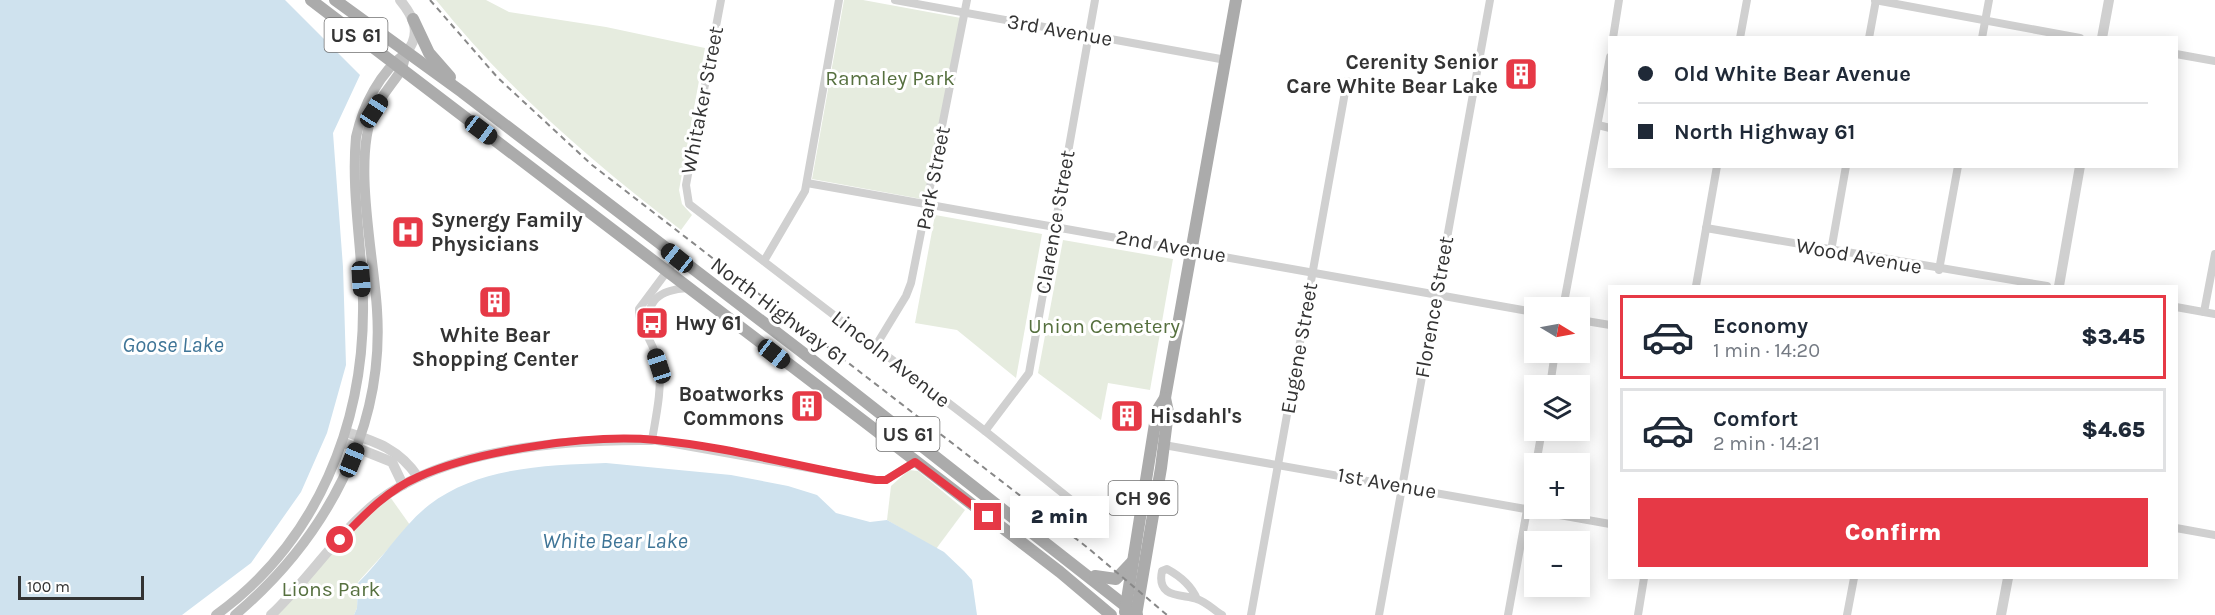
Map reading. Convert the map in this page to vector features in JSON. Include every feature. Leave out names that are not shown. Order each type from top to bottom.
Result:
[{"type":"main road","name":"US 61","points":[[311,0],[397,66]]},
{"type":"main road","name":"North Highway 61","points":[[335,0],[462,92],[1086,572],[1132,613]]},
{"type":"main road","name":"CH 96","points":[[1133,558],[1157,411],[1165,398],[1236,0]]},
{"type":"main road","points":[[413,19],[432,58],[462,92]]},
{"type":"main road","points":[[216,615],[261,577],[293,540],[322,493],[344,437],[358,380],[363,327],[357,137],[367,104],[406,53]]},
{"type":"main road","points":[[235,615],[265,589],[293,559],[323,516],[359,442],[374,375],[378,312],[367,189],[366,142],[374,111],[397,66]]},
{"type":"main road","name":"North Highway 61","points":[[397,66],[1060,572],[1111,615]]},
{"type":"main road","name":"CH 96","points":[[1132,613],[1164,445],[1168,412],[1165,398]]},
{"type":"main road","points":[[1086,572],[1103,579],[1114,580],[1133,558]]},
{"type":"main road","points":[[1132,613],[1133,558]]},
{"type":"street","points":[[400,0],[413,19],[415,40],[406,53]]},
{"type":"street","name":"Whitaker Street","points":[[687,201],[686,185],[721,0]]},
{"type":"street","points":[[764,261],[805,191],[839,0]]},
{"type":"street","name":"3rd Avenue","points":[[895,0],[1226,60]]},
{"type":"street","name":"Park Street","points":[[875,347],[906,296],[928,203],[967,0]]},
{"type":"street","name":"Clarence Street","points":[[985,431],[1029,373],[1095,0]]},
{"type":"street","name":"Florence Street","points":[[1379,615],[1490,0]]},
{"type":"street","points":[[1613,36],[1619,0]]},
{"type":"street","points":[[1740,36],[1747,0]]},
{"type":"street","points":[[1869,36],[1876,0],[2069,36]]},
{"type":"street","points":[[1982,36],[1989,0]]},
{"type":"street","points":[[2102,36],[2109,0]]},
{"type":"street","points":[[2178,54],[2215,61]]},
{"type":"street","points":[[1565,297],[1608,68]]},
{"type":"street","name":"Eugene Street","points":[[1251,615],[1347,81]]},
{"type":"street","points":[[1598,125],[1608,128]]},
{"type":"street","points":[[1696,285],[1717,168]]},
{"type":"street","points":[[1831,251],[1846,168]]},
{"type":"street","points":[[1939,270],[1958,168]]},
{"type":"street","points":[[2059,285],[2080,168]]},
{"type":"street","name":"2nd Avenue","points":[[807,183],[1524,310]]},
{"type":"street","name":"Lincoln Avenue","points":[[687,201],[692,208],[985,431],[1095,519]]},
{"type":"street","name":"Wood Avenue","points":[[1706,228],[1939,270],[2041,285]]},
{"type":"street","points":[[2204,312],[2215,254]]},
{"type":"street","points":[[652,440],[661,381],[659,366],[639,317],[639,309],[677,258]]},
{"type":"street","points":[[647,332],[648,309],[653,301],[666,292],[690,288]]},
{"type":"street","points":[[2178,308],[2215,314]]},
{"type":"street","points":[[1590,322],[1608,325]]},
{"type":"street","points":[[344,437],[403,457],[418,477]]},
{"type":"street","points":[[271,615],[371,507],[418,477],[482,457],[571,443],[652,440],[886,480],[915,462]]},
{"type":"street","points":[[359,442],[392,462],[403,485]]},
{"type":"street","name":"1st Avenue","points":[[1164,445],[1524,507]]},
{"type":"street","points":[[1508,615],[1526,519]]},
{"type":"street","name":"1st Avenue","points":[[1584,519],[1608,524]]},
{"type":"street","points":[[2178,528],[2215,534]]},
{"type":"street","points":[[1197,599],[1192,588],[1175,573],[1167,569],[1162,571],[1161,578],[1174,596],[1197,599],[1222,615]]},
{"type":"street","points":[[1638,615],[1644,579]]},
{"type":"street","points":[[1847,615],[1854,579]]},
{"type":"street","points":[[2001,615],[2008,579]]},
{"type":"green space","points":[[436,0],[486,0],[509,12],[606,27],[705,48],[679,190],[682,204],[692,215],[681,230],[583,150],[521,94],[463,33]]},
{"type":"green space","name":"Ramaley Park","points":[[844,0],[863,0],[961,18],[927,200],[812,179]]},
{"type":"green space","name":"Union Cemetery","points":[[935,215],[1042,234],[1016,378],[957,330],[915,323]]},
{"type":"green space","name":"Union Cemetery","points":[[1063,240],[1173,259],[1150,390],[1108,383],[1101,420],[1038,373]]},
{"type":"green space","points":[[909,470],[918,471],[965,510],[936,549],[887,520],[891,486]]},
{"type":"green space","name":"Lions Park","points":[[388,494],[410,525],[358,582],[357,608],[354,615],[271,615]]},
{"type":"water","name":"Goose Lake","points":[[0,0],[285,0],[360,75],[333,133],[343,267],[346,365],[327,433],[301,492],[251,563],[182,615],[0,615]]},
{"type":"water","name":"White Bear Lake","points":[[606,463],[731,475],[788,486],[817,495],[836,513],[870,522],[887,520],[944,552],[964,571],[972,580],[977,615],[354,615],[357,608],[358,583],[419,513],[448,492],[469,483],[514,470]]},
{"type":"railway","points":[[430,0],[498,78],[592,165],[1088,548],[1167,615]]},
{"type":"place","name":"Cerenity Senior Care White Bear Lake","points":[[1521,74]]},
{"type":"place","name":"Synergy Family Physicians","points":[[408,232]]},
{"type":"place","name":"White Bear Shopping Center","points":[[495,302]]},
{"type":"place","name":"Hwy 61","points":[[652,323]]},
{"type":"place","name":"Boatworks Commons","points":[[807,406]]},
{"type":"place","name":"Hisdahl's","points":[[1127,416]]},
{"type":"route","points":[[340,540],[376,503],[418,477],[482,457],[513,451],[571,443],[632,440],[670,442],[708,450],[728,451],[876,480],[886,480],[915,462],[988,517]]}]
